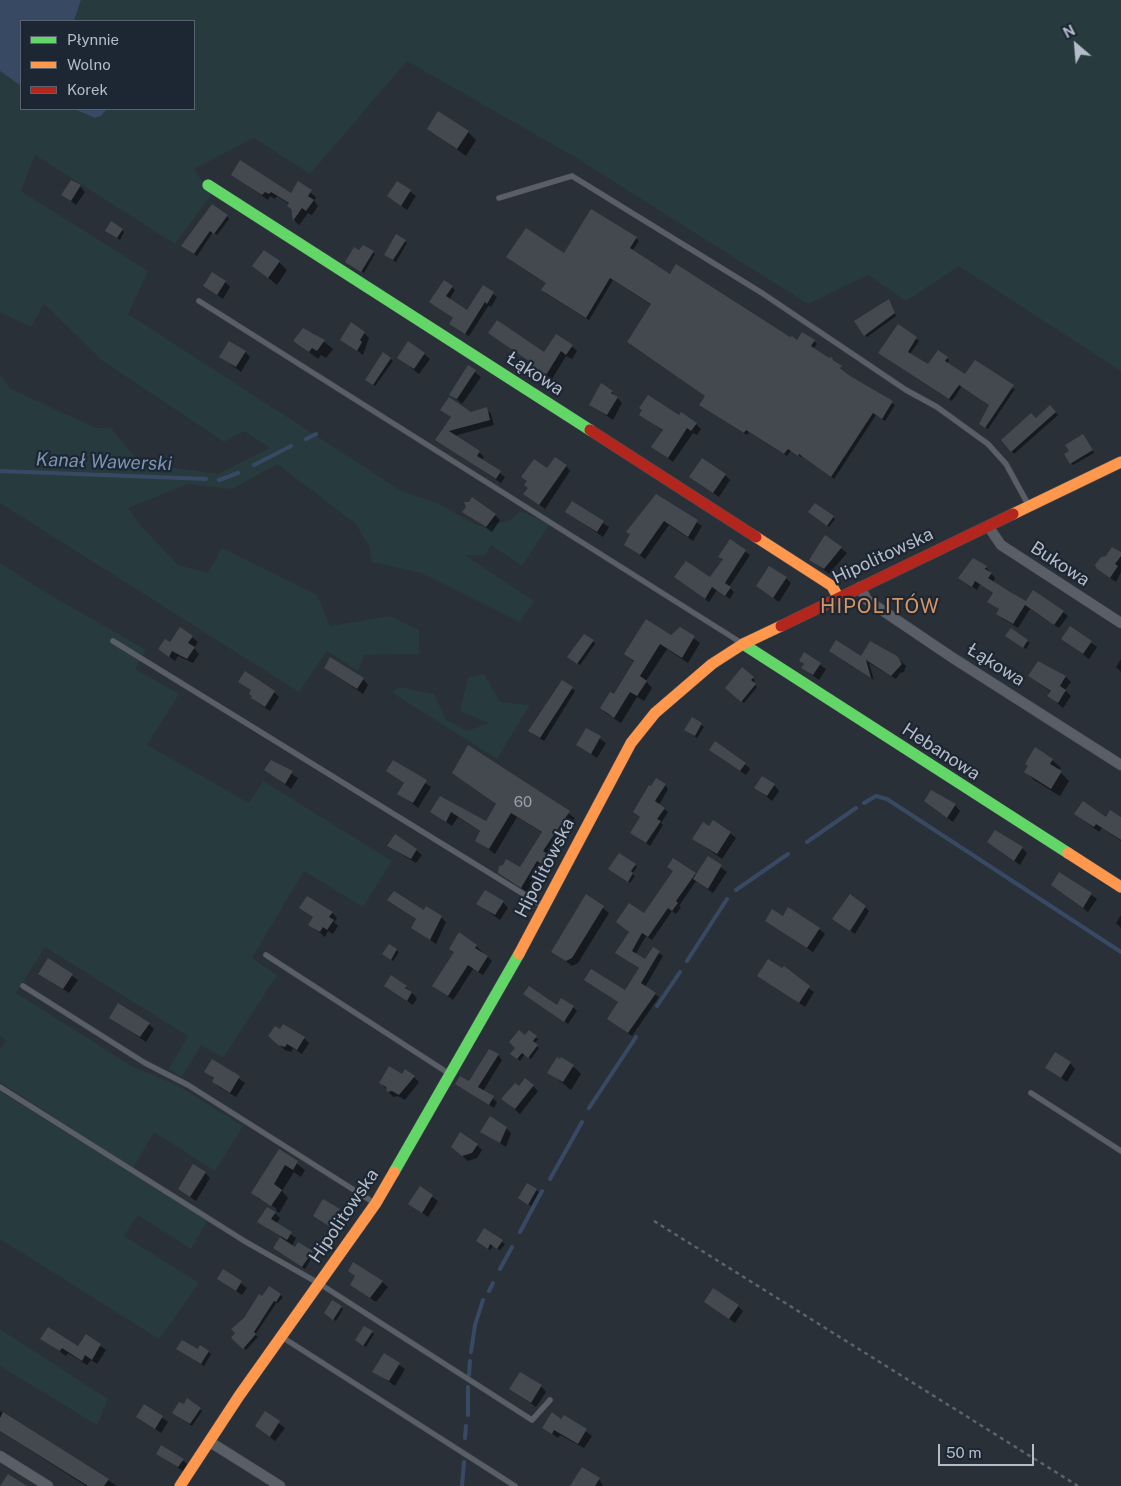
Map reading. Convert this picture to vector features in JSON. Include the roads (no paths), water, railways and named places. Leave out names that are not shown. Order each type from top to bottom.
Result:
[{"type":"street","name":"Łąkowa","points":[[208,185],[832,586],[838,597]]},
{"type":"street","name":"Hipolitowska","points":[[180,1486],[239,1396],[376,1203],[545,908],[605,789],[635,738],[655,713],[689,683],[742,644],[1121,462]]},
{"type":"street","name":"Bukowa","points":[[988,526],[1001,545],[1121,623]]},
{"type":"street","name":"Łąkowa","points":[[860,587],[868,600],[906,627],[1121,765]]},
{"type":"street","name":"Hebanowa","points":[[742,644],[1121,887]]},
{"type":"street","points":[[210,1442],[280,1486]]},
{"type":"street","points":[[0,1456],[48,1486]]},
{"type":"lane","points":[[499,198],[572,176],[762,293],[906,390],[937,407],[988,444],[1006,464],[1029,506]]},
{"type":"lane","points":[[200,301],[742,644]]},
{"type":"lane","points":[[113,641],[545,908]]},
{"type":"lane","points":[[266,955],[451,1075]]},
{"type":"lane","points":[[23,986],[145,1063],[188,1085],[376,1203]]},
{"type":"lane","points":[[0,1088],[246,1242],[320,1284],[532,1420],[550,1400]]},
{"type":"lane","points":[[1031,1093],[1121,1151]]},
{"type":"lane","points":[[282,1337],[515,1486]]},
{"type":"water","points":[[0,0],[81,0],[74,20],[20,20],[20,85],[0,71]]},
{"type":"water","points":[[76,110],[106,110],[101,116],[95,118]]},
{"type":"waterway","name":"Kanał Wawerski","points":[[306,439],[316,434]]},
{"type":"waterway","name":"Kanał Wawerski","points":[[254,465],[291,446]]},
{"type":"waterway","name":"Kanał Wawerski","points":[[0,471],[206,479]]},
{"type":"waterway","name":"Kanał Wawerski","points":[[219,480],[238,473]]},
{"type":"waterway","points":[[864,803],[876,796],[887,799],[1121,952]]},
{"type":"waterway","points":[[807,842],[856,808]]},
{"type":"waterway","points":[[736,890],[788,854]]},
{"type":"waterway","points":[[687,961],[727,899]]},
{"type":"waterway","points":[[657,1006],[680,972]]},
{"type":"waterway","points":[[589,1108],[636,1037]]},
{"type":"waterway","points":[[550,1179],[582,1122]]},
{"type":"waterway","points":[[520,1232],[542,1191]]},
{"type":"waterway","points":[[500,1269],[512,1247]]},
{"type":"waterway","points":[[489,1291],[493,1283]]},
{"type":"waterway","points":[[471,1352],[475,1325],[483,1300]]},
{"type":"waterway","points":[[469,1375],[470,1361]]},
{"type":"waterway","points":[[468,1387],[468,1415]]},
{"type":"waterway","points":[[465,1438],[466,1426]]},
{"type":"waterway","points":[[462,1486],[464,1462]]},
{"type":"district","name":"HIPOLITÓW","points":[[880,607]]}]
